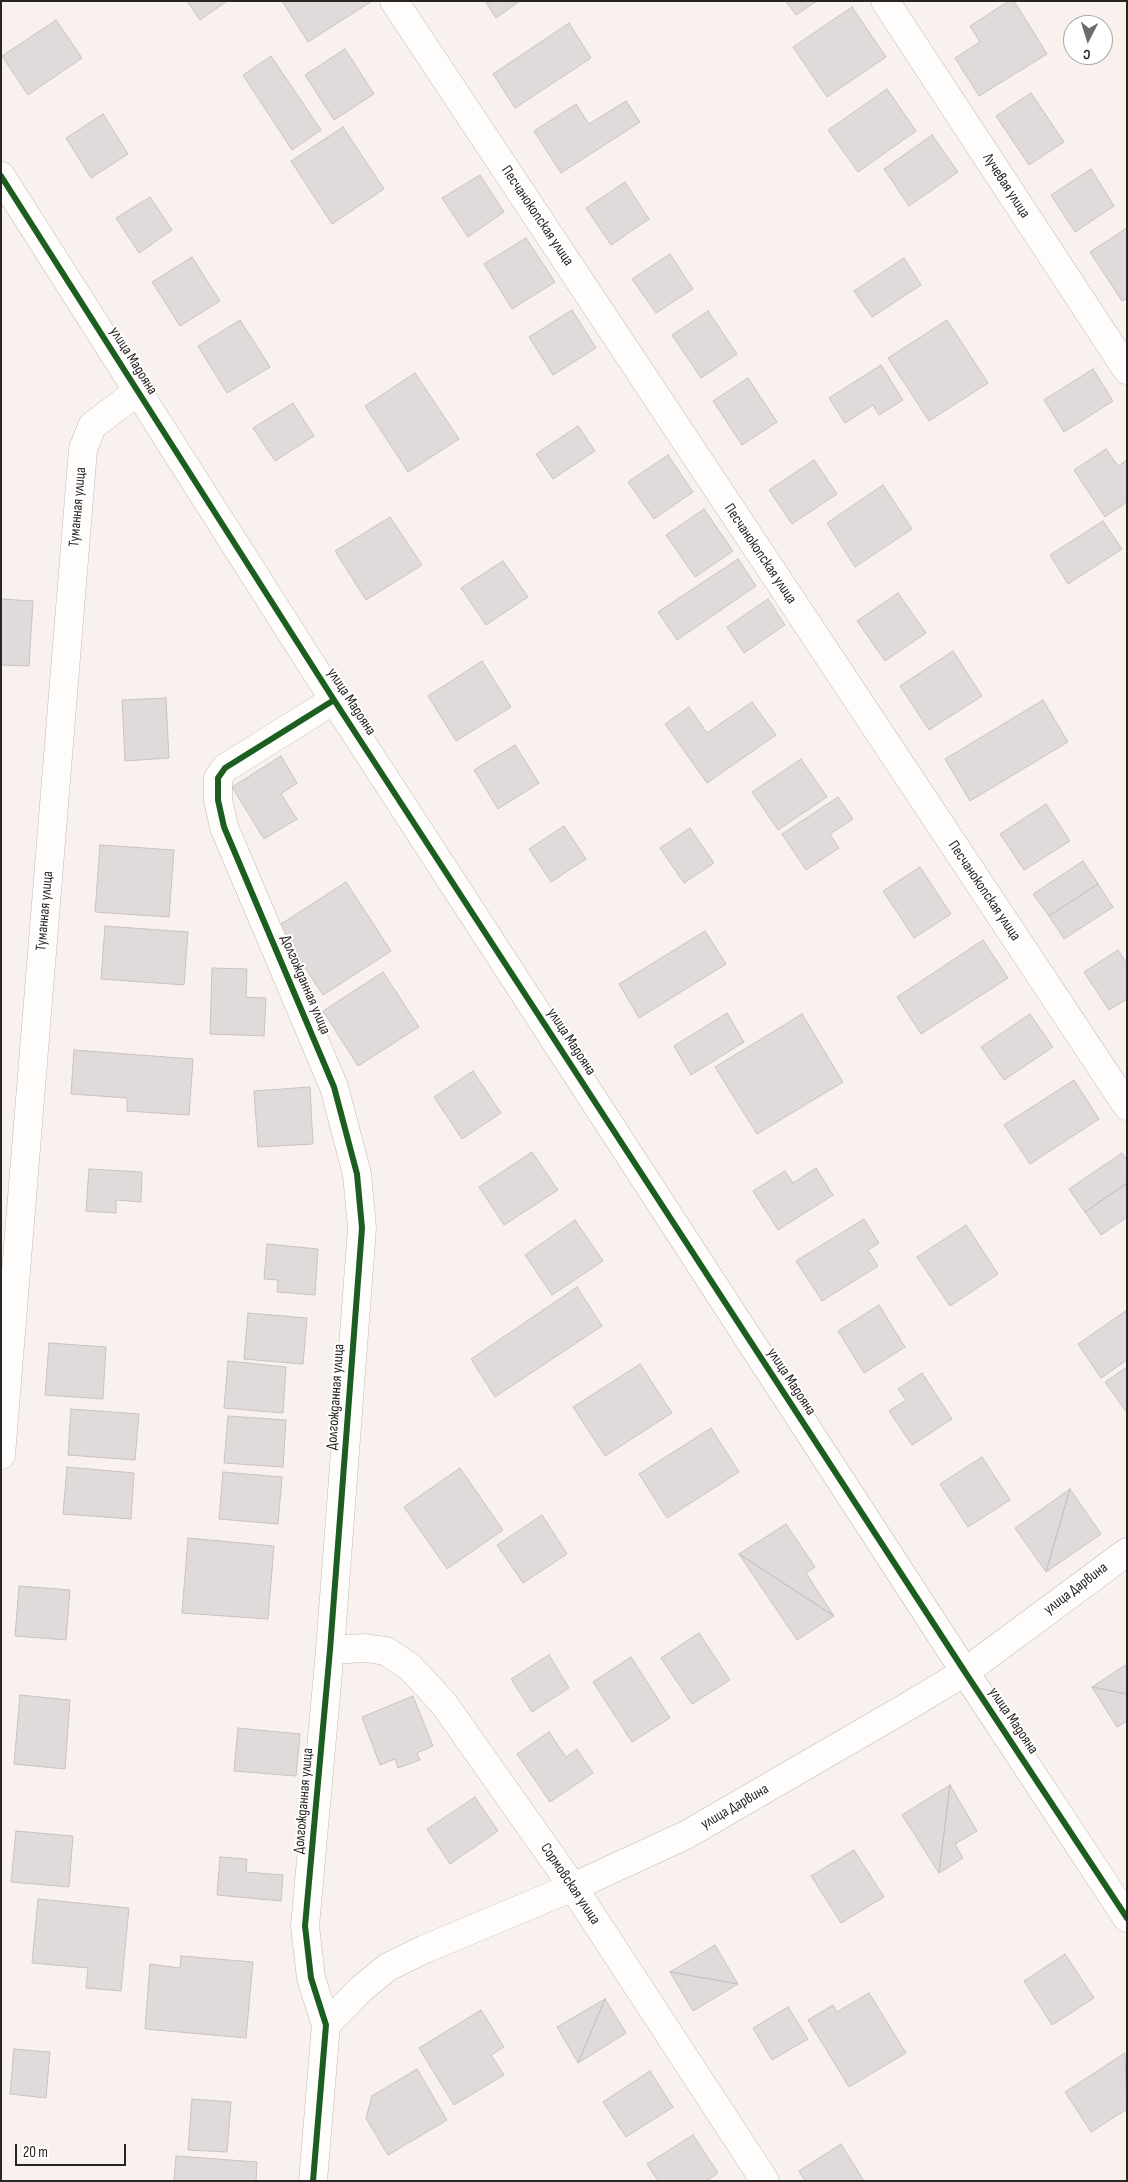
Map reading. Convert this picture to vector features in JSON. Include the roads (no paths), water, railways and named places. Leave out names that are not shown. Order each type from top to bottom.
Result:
[{"type":"street","name":"Песчанокопская улица","points":[[394,1],[1127,1106]]},
{"type":"street","name":"Лучевая улица","points":[[885,1],[1127,370]]},
{"type":"street","name":"улица Мадояна","points":[[1,176],[334,700],[964,1672],[1127,1918]]},
{"type":"street","name":"Туманная улица","points":[[1,1455],[83,449],[92,426],[138,391]]},
{"type":"street","name":"Долгожданная улица","points":[[313,2181],[326,2025],[311,1978],[305,1926],[330,1650],[362,1228],[357,1174],[334,1087],[224,827],[218,800],[218,778],[225,768],[334,700]]},
{"type":"street","name":"улица Дарвина","points":[[326,2025],[361,1989],[388,1967],[425,1949],[574,1888],[686,1836],[964,1672],[1127,1552]]},
{"type":"street","name":"Сормовская улица","points":[[330,1650],[365,1648],[386,1651],[410,1667],[444,1704],[574,1888],[765,2181]]}]
